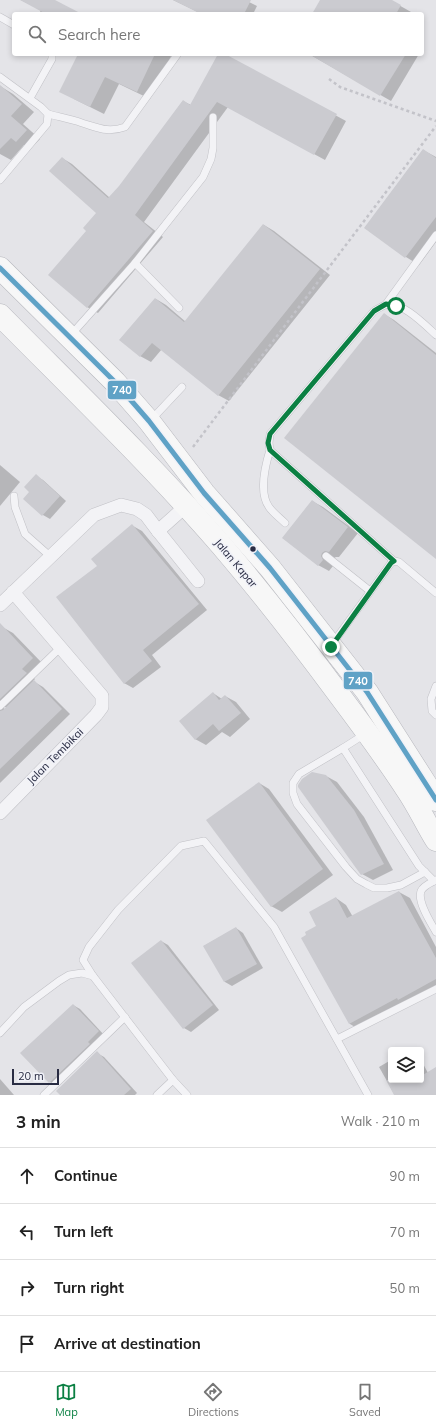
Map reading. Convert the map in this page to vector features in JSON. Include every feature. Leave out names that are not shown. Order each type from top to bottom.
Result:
[{"type":"highway","name":"Jalan Kapar","points":[[0,268],[115,382],[149,421],[180,464],[204,493],[270,568],[368,692],[436,800]]},
{"type":"highway","name":"Jalan Kapar","points":[[0,315],[128,445],[222,546],[269,603],[367,732],[408,791],[436,840]]},
{"type":"street","points":[[0,605],[94,515],[120,505],[137,509],[146,515],[198,581]]},
{"type":"street","points":[[158,531],[186,506]]},
{"type":"street","points":[[13,592],[60,648]]},
{"type":"street","name":"Jalan Tembikai","points":[[0,813],[96,715],[102,707],[102,696],[60,648]]},
{"type":"lane","points":[[0,17],[12,24]]},
{"type":"lane","points":[[30,98],[52,59],[52,56]]},
{"type":"lane","points":[[0,77],[30,98],[48,114],[102,130],[116,130],[125,127],[176,56]]},
{"type":"lane","points":[[0,180],[48,124],[48,114]]},
{"type":"lane","points":[[69,337],[134,263],[203,177],[213,148],[213,117]]},
{"type":"lane","points":[[285,523],[268,507],[265,497],[264,480],[270,450],[268,443],[270,434],[374,311],[386,304],[436,235]]},
{"type":"lane","points":[[134,263],[179,308]]},
{"type":"lane","points":[[386,304],[396,306],[409,312],[436,335]]},
{"type":"lane","points":[[149,421],[182,387]]},
{"type":"lane","points":[[270,450],[394,561],[399,562],[436,593]]},
{"type":"lane","points":[[14,496],[15,507],[25,534],[51,557]]},
{"type":"lane","points":[[326,556],[370,591]]},
{"type":"lane","points":[[331,647],[370,591],[394,561]]},
{"type":"lane","points":[[0,706],[60,648]]},
{"type":"lane","points":[[436,686],[431,700],[432,711],[436,715]]},
{"type":"lane","points":[[367,732],[299,774],[293,783],[293,793],[297,804],[346,867],[358,879],[366,884],[374,888],[387,888],[401,885],[425,872]]},
{"type":"lane","points":[[343,748],[419,866],[435,881],[426,885],[421,891],[420,899],[436,932]]},
{"type":"lane","points":[[187,1095],[173,1080],[82,960],[89,947],[118,910],[182,846],[204,841],[274,927],[368,1095]]},
{"type":"lane","points":[[0,1032],[24,1007],[58,980],[69,975],[82,973],[93,976]]},
{"type":"lane","points":[[337,1039],[436,988]]},
{"type":"lane","points":[[44,1095],[125,1017]]},
{"type":"lane","points":[[157,1095],[173,1080]]},
{"type":"path","points":[[329,79],[340,87],[436,121]]},
{"type":"path","points":[[180,464],[436,126]]},
{"type":"building","points":[[20,0],[55,0],[78,12],[42,12]]},
{"type":"building","points":[[173,0],[251,0],[245,12],[197,12]]},
{"type":"building","points":[[320,0],[392,0],[401,5],[397,12],[313,12]]},
{"type":"building","points":[[77,56],[154,56],[137,92],[105,77],[90,107],[59,92]]},
{"type":"building","points":[[217,56],[229,56],[337,114],[314,155],[217,102],[135,215],[153,231],[87,308],[48,275],[86,231],[83,228],[96,213],[49,171],[62,157],[108,198],[119,186],[183,100],[190,105]]},
{"type":"building","points":[[312,56],[405,56],[380,96]]},
{"type":"building","points":[[0,85],[22,104],[11,116],[27,130],[16,142],[11,138],[0,149]]},
{"type":"building","points":[[423,149],[436,158],[436,217],[405,258],[364,228]]},
{"type":"building","points":[[263,224],[320,269],[218,396],[152,343],[140,357],[119,340],[155,298],[184,322]]},
{"type":"building","points":[[384,313],[436,355],[436,559],[284,438]]},
{"type":"building","points":[[36,474],[60,496],[42,516],[23,499],[29,492],[24,487]]},
{"type":"building","points":[[312,500],[348,527],[329,552],[325,551],[322,553],[321,556],[323,560],[318,566],[282,538]]},
{"type":"building","points":[[132,524],[199,604],[143,650],[152,661],[124,684],[56,597],[97,566],[91,559]]},
{"type":"building","points":[[0,623],[33,658],[22,669],[27,673],[0,699]]},
{"type":"building","points":[[34,680],[62,709],[0,769],[0,711],[3,710]]},
{"type":"building","points":[[213,692],[219,700],[225,695],[241,713],[219,731],[213,724],[195,740],[179,721]]},
{"type":"building","points":[[312,772],[326,775],[354,810],[384,864],[361,875],[298,787],[302,779]]},
{"type":"building","points":[[259,782],[323,869],[271,907],[206,820]]},
{"type":"building","points":[[399,891],[436,958],[436,979],[349,1024],[301,938],[306,935],[305,932],[316,926],[309,912],[336,897],[347,918]]},
{"type":"building","points":[[236,927],[257,964],[224,982],[203,946]]},
{"type":"building","points":[[161,940],[213,1005],[183,1029],[131,963]]},
{"type":"building","points":[[73,1004],[99,1031],[88,1042],[90,1044],[49,1083],[20,1053]]},
{"type":"building","points":[[97,1051],[131,1089],[124,1095],[60,1095],[56,1091]]},
{"type":"building","points":[[436,1067],[436,1095],[394,1095],[386,1080],[388,1080],[388,1083],[424,1083],[424,1074]]},
{"type":"transit line","name":"740","points":[[0,268],[115,382],[149,421],[204,493],[270,568],[367,692],[436,800]]},
{"type":"route","points":[[331,647],[370,591],[394,561],[270,450],[268,443],[270,434],[374,311],[386,304],[396,306]]}]
